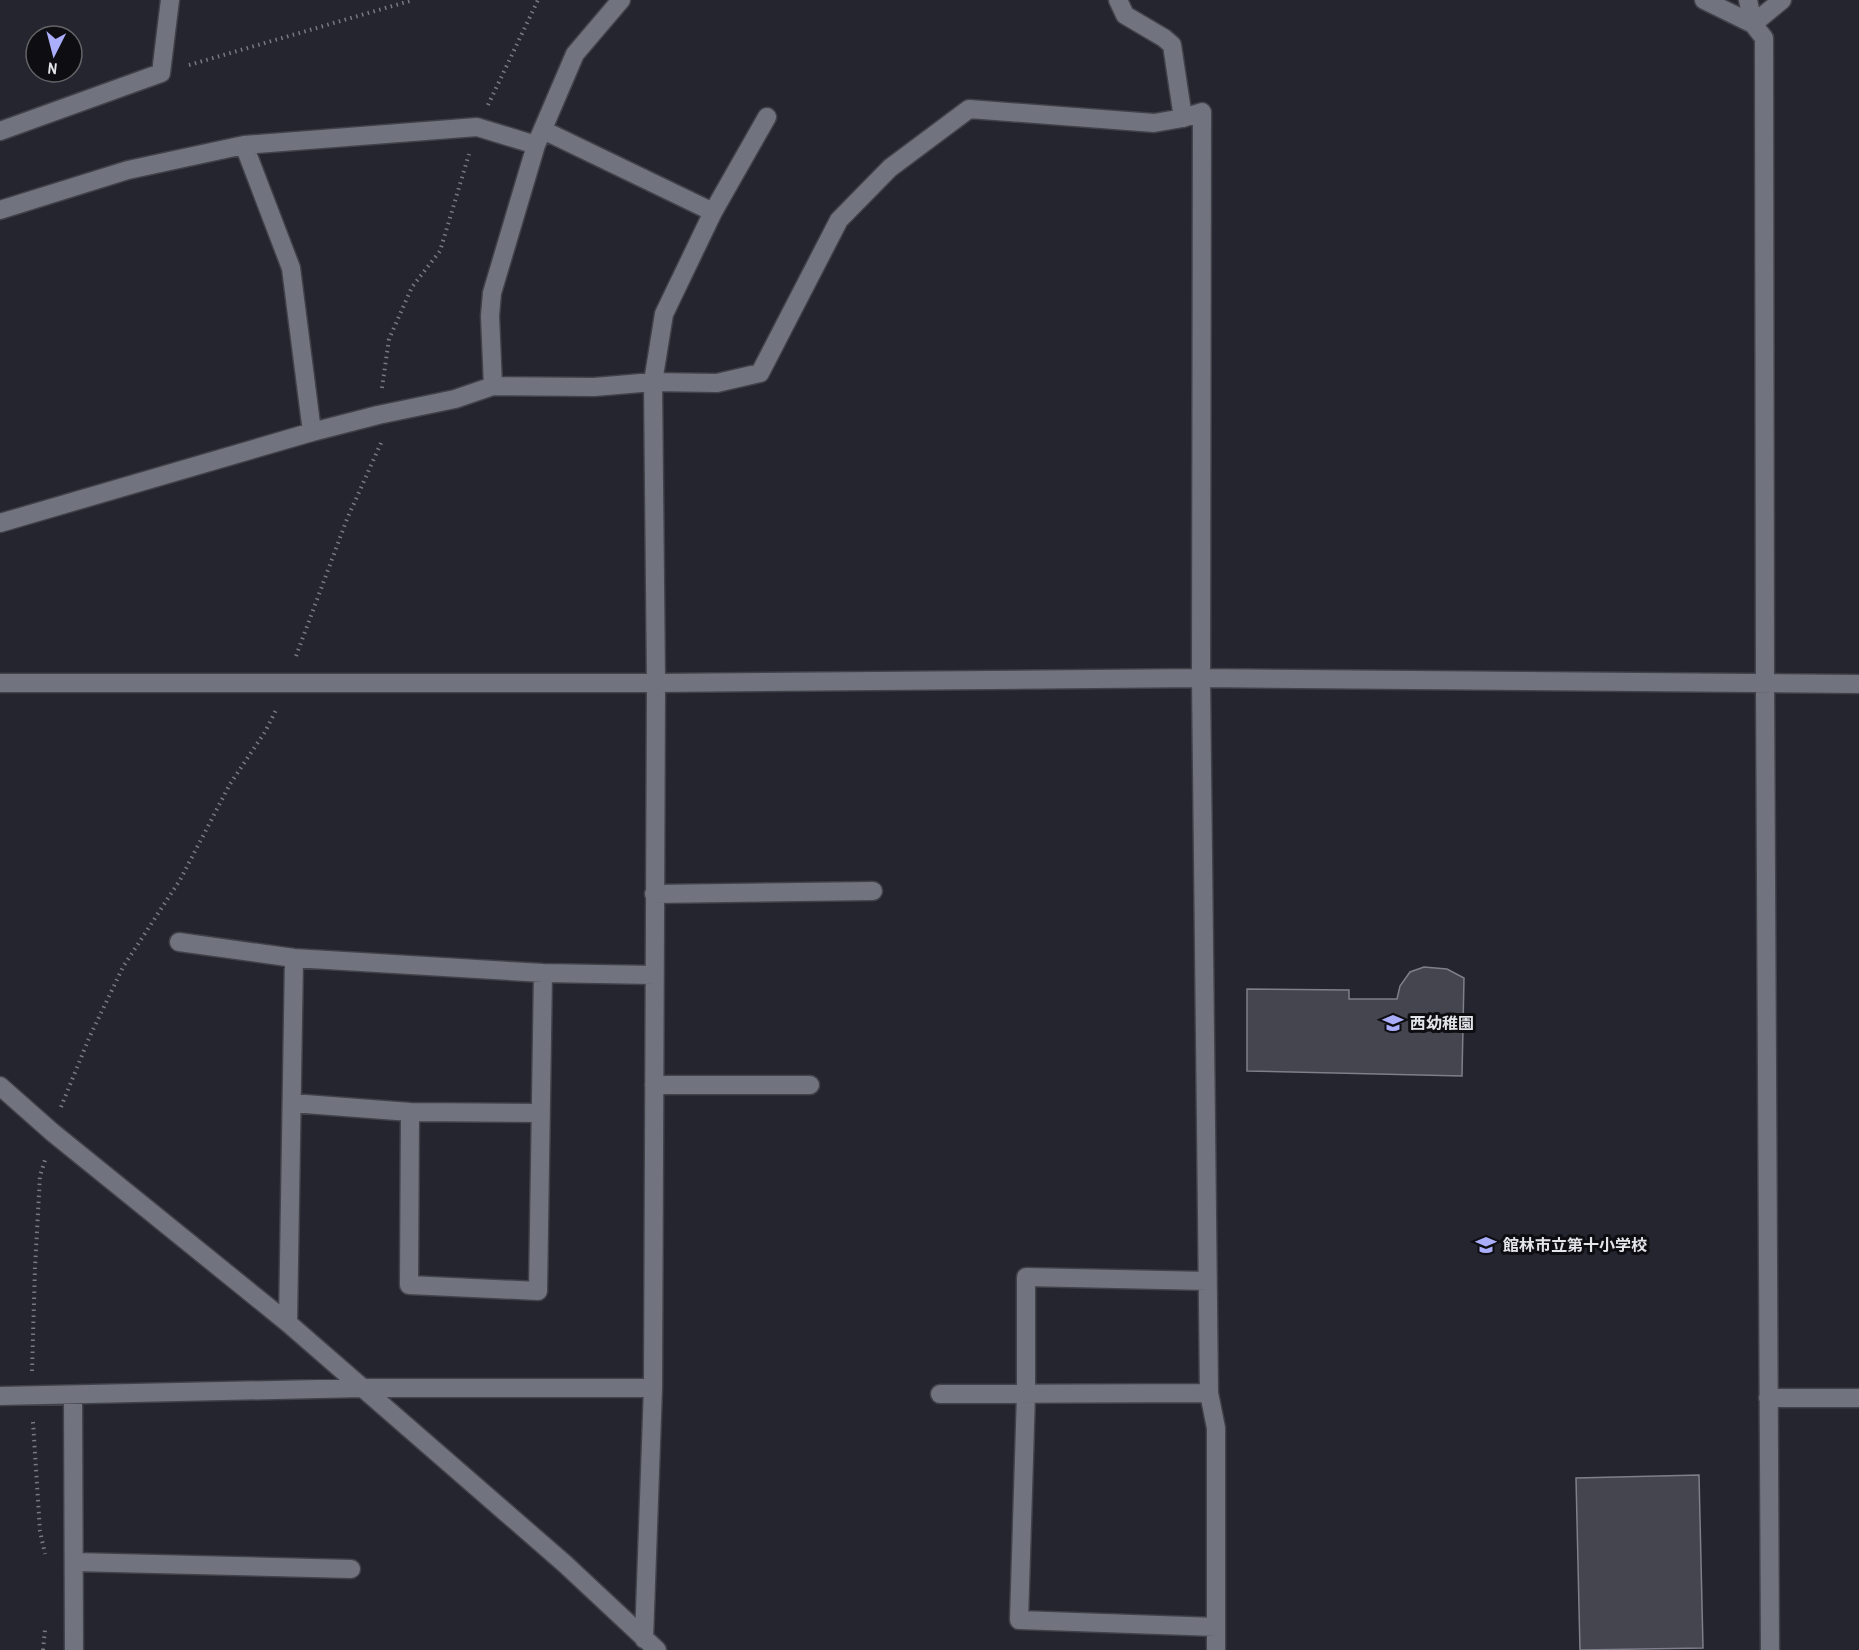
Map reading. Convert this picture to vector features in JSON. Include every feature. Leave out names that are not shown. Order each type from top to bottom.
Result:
[{"type":"street","points":[[0,131],[161,73],[170,0]]},
{"type":"street","points":[[493,386],[490,315],[492,293],[539,138],[575,54],[621,0]]},
{"type":"street","points":[[1118,0],[1125,15],[1172,45],[1183,118]]},
{"type":"street","points":[[1704,0],[1753,24],[1764,38],[1770,1650]]},
{"type":"street","points":[[1748,0],[1753,24]]},
{"type":"street","points":[[1753,24],[1782,0]]},
{"type":"street","points":[[0,523],[312,432],[455,399],[493,386],[594,387],[653,382],[717,383],[760,373],[839,220],[890,168],[969,109],[1154,123],[1202,112],[1201,678],[1207,1281],[1209,1393],[1215,1428],[1216,1650]]},
{"type":"street","points":[[651,1644],[656,683],[653,382],[664,314],[713,212],[767,117]]},
{"type":"street","points":[[0,210],[128,170],[244,145],[477,127],[539,138],[713,212]]},
{"type":"street","points":[[244,145],[291,268],[312,432]]},
{"type":"street","points":[[0,683],[656,683],[1201,678],[1859,684]]},
{"type":"street","points":[[654,894],[873,891]]},
{"type":"street","points":[[178,942],[294,958],[543,973],[654,975]]},
{"type":"street","points":[[288,1323],[294,958]]},
{"type":"street","points":[[410,1112],[409,1285],[538,1291],[543,973]]},
{"type":"street","points":[[654,1085],[810,1085]]},
{"type":"street","points":[[0,1086],[52,1132],[288,1323],[565,1564],[651,1644]]},
{"type":"street","points":[[292,1103],[410,1112],[541,1113]]},
{"type":"street","points":[[1207,1281],[1026,1277],[1026,1394],[1019,1620],[1216,1627]]},
{"type":"street","points":[[0,1396],[362,1388],[653,1388]]},
{"type":"street","points":[[940,1394],[1209,1393]]},
{"type":"street","points":[[73,1396],[74,1650]]},
{"type":"street","points":[[1768,1398],[1859,1398]]},
{"type":"street","points":[[74,1562],[351,1569]]},
{"type":"path","points":[[161,73],[413,0]]},
{"type":"path","points":[[294,663],[347,519],[383,438],[378,415],[389,339],[412,288],[440,251],[477,127],[538,0]]},
{"type":"path","points":[[57,1116],[89,1038],[123,967],[180,880],[230,784],[265,732],[276,710]]},
{"type":"path","points":[[32,1372],[40,1176],[46,1154]]},
{"type":"path","points":[[32,1412],[40,1531],[46,1563]]},
{"type":"path","points":[[43,1650],[45,1628]]},
{"type":"building","points":[[1424,967],[1447,969],[1464,978],[1462,1076],[1247,1071],[1247,989],[1349,990],[1349,999],[1397,999],[1400,986],[1410,972]]},
{"type":"building","points":[[1699,1475],[1703,1648],[1580,1650],[1576,1478]]},
{"type":"place","name":"西幼稚園","points":[[1393,1023]]},
{"type":"place","name":"館林市立第十小学校","points":[[1486,1245]]}]
